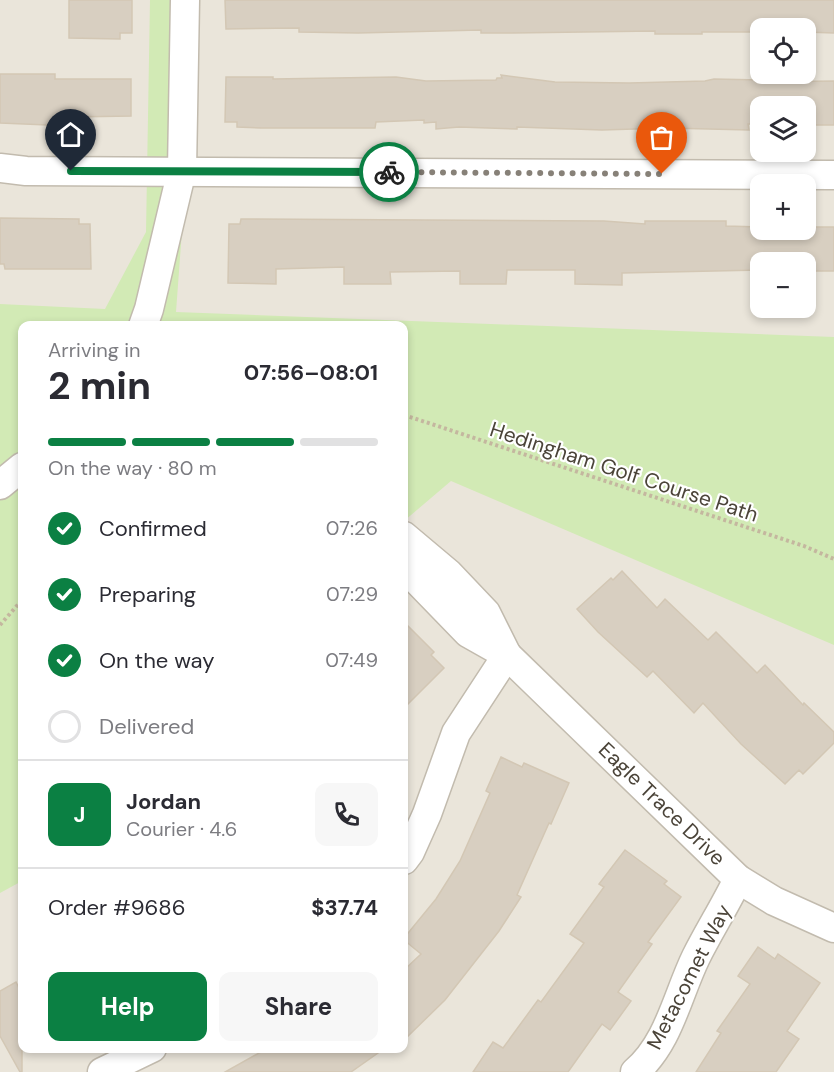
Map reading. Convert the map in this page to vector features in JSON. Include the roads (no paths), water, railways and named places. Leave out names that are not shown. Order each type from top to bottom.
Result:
[{"type":"street","points":[[145,321],[182,170],[185,0]]},
{"type":"street","points":[[0,168],[26,171],[834,175]]},
{"type":"street","points":[[0,485],[18,470]]},
{"type":"street","name":"Eagle Trace Drive","points":[[408,539],[448,573],[486,613],[507,655]]},
{"type":"street","name":"Eagle Trace Drive","points":[[408,571],[468,633],[507,655],[738,879],[774,901],[834,928]]},
{"type":"street","points":[[408,855],[426,814],[456,733],[507,655]]},
{"type":"street","name":"Metacomet Way","points":[[635,1072],[661,1040],[696,958],[738,879]]},
{"type":"street","points":[[102,1072],[142,1053]]}]
